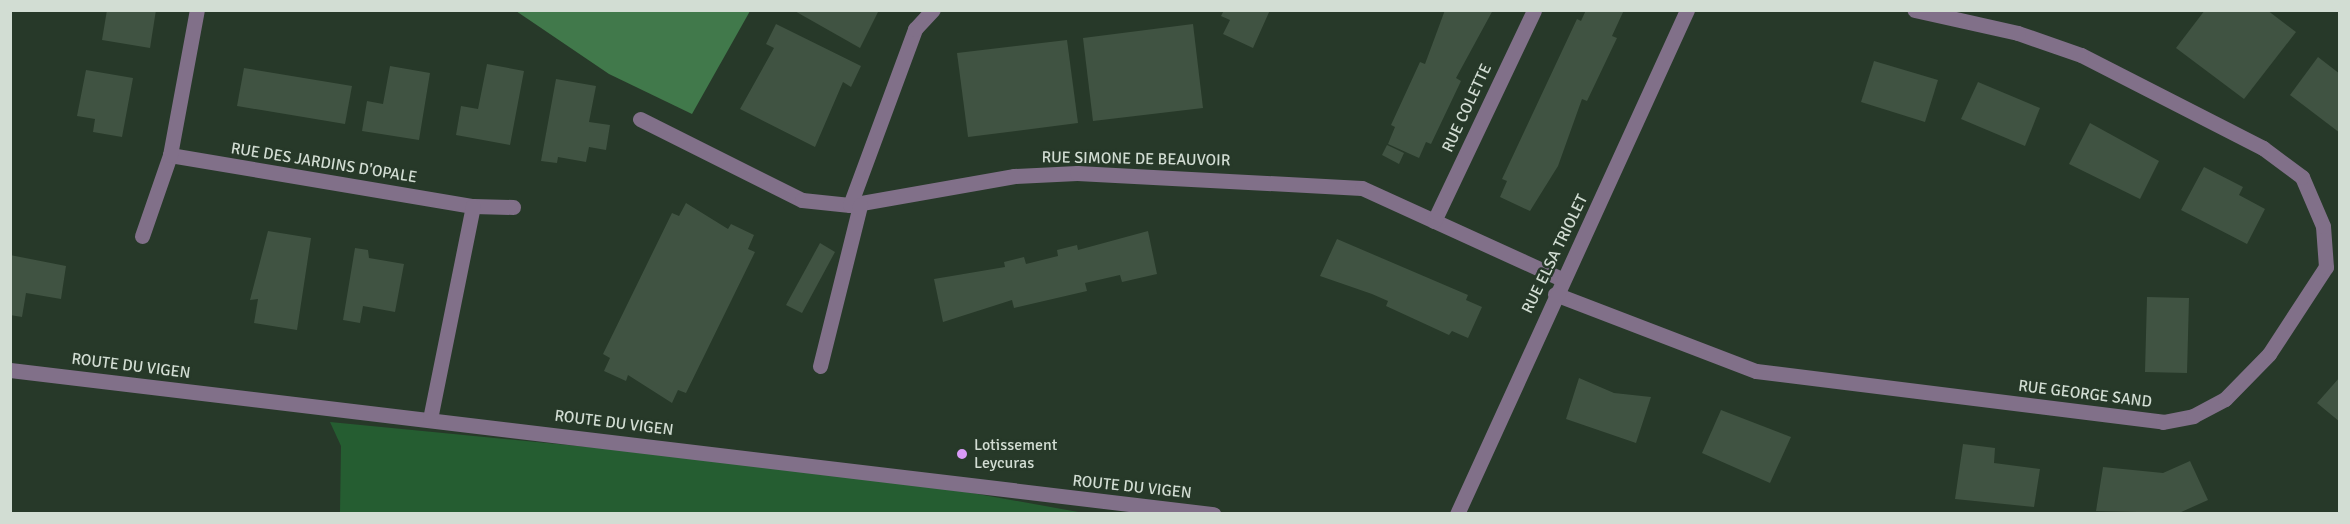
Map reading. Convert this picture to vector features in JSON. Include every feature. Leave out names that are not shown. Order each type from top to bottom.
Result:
[{"type":"street","points":[[142,236],[170,155],[197,10]]},
{"type":"street","points":[[820,366],[855,205],[915,29],[933,10]]},
{"type":"street","name":"RUE COLETTE","points":[[1434,221],[1534,10]]},
{"type":"street","name":"RUE ELSA TRIOLET","points":[[1457,513],[1555,294],[1687,10]]},
{"type":"street","name":"RUE GEORGE SAND","points":[[1555,294],[1756,371],[2163,422],[2193,416],[2225,399],[2269,354],[2333,271],[2323,226],[2302,177],[2263,148],[2081,55],[2018,33],[1915,10]]},
{"type":"street","name":"RUE SIMONE DE BEAUVOIR","points":[[640,119],[802,200],[855,205],[1014,176],[1077,173],[1362,188],[1562,279]]},
{"type":"street","name":"RUE DES JARDINS D'OPALE","points":[[170,155],[472,206],[513,207]]},
{"type":"street","points":[[430,419],[472,206]]},
{"type":"street","name":"ROUTE DU VIGEN","points":[[10,370],[1213,513]]},
{"type":"green space","points":[[516,11],[750,11],[692,114],[609,74]]},
{"type":"green space","points":[[330,422],[866,474],[1084,513],[340,513],[341,446]]},
{"type":"building","points":[[107,10],[156,10],[150,48],[102,40]]},
{"type":"building","points":[[793,10],[879,10],[860,48]]},
{"type":"building","points":[[1224,10],[1270,10],[1253,48],[1223,34],[1230,20],[1221,16]]},
{"type":"building","points":[[1445,10],[1493,10],[1456,78],[1461,81],[1431,144],[1426,142],[1419,158],[1388,144],[1395,127],[1391,125],[1420,62],[1425,64]]},
{"type":"building","points":[[1586,10],[1624,10],[1612,36],[1617,38],[1587,101],[1582,99],[1558,166],[1530,211],[1500,197],[1507,181],[1502,179],[1577,19],[1581,21]]},
{"type":"building","points":[[2205,10],[2267,10],[2296,32],[2244,99],[2176,48]]},
{"type":"building","points":[[776,24],[861,66],[851,87],[843,82],[815,147],[740,109],[774,48],[766,44]]},
{"type":"building","points":[[1193,24],[1203,108],[1093,121],[1083,38]]},
{"type":"building","points":[[1067,40],[1078,123],[968,137],[957,53]]},
{"type":"building","points":[[2318,57],[2340,74],[2340,133],[2290,95]]},
{"type":"building","points":[[1874,61],[1938,80],[1925,122],[1861,102]]},
{"type":"building","points":[[487,64],[524,71],[510,145],[456,135],[461,106],[478,109]]},
{"type":"building","points":[[390,66],[430,73],[419,140],[362,131],[367,101],[383,104]]},
{"type":"building","points":[[244,68],[352,86],[345,124],[237,106]]},
{"type":"building","points":[[86,70],[133,78],[122,137],[93,132],[95,119],[77,116]]},
{"type":"building","points":[[556,79],[596,86],[589,122],[610,125],[606,150],[589,147],[586,162],[558,157],[557,163],[541,161]]},
{"type":"building","points":[[1978,82],[2040,108],[2025,146],[1961,119]]},
{"type":"building","points":[[2090,123],[2159,161],[2140,199],[2069,164]]},
{"type":"building","points":[[1387,145],[1404,153],[1399,164],[1382,155]]},
{"type":"building","points":[[2204,167],[2243,187],[2239,195],[2265,209],[2247,244],[2181,210]]},
{"type":"building","points":[[686,203],[728,229],[731,224],[754,235],[748,249],[755,252],[686,393],[678,390],[672,403],[628,375],[626,381],[604,371],[610,358],[603,354],[672,213],[679,216]]},
{"type":"building","points":[[268,231],[311,238],[297,330],[254,323],[258,299],[250,300]]},
{"type":"building","points":[[1148,231],[1157,274],[1122,282],[1120,275],[1085,283],[1087,291],[1014,308],[1012,300],[943,322],[934,279],[1005,267],[1004,262],[1024,257],[1026,264],[1058,256],[1057,250],[1077,245],[1078,250]]},
{"type":"building","points":[[1337,239],[1468,295],[1466,300],[1482,307],[1468,338],[1452,331],[1449,335],[1386,306],[1388,301],[1320,276]]},
{"type":"building","points":[[820,243],[835,252],[802,313],[786,305]]},
{"type":"building","points":[[355,248],[368,250],[369,258],[404,264],[395,312],[363,306],[360,323],[343,320]]},
{"type":"building","points":[[10,255],[66,266],[61,299],[26,293],[22,317],[10,315]]},
{"type":"building","points":[[2147,297],[2189,298],[2187,373],[2145,372]]},
{"type":"building","points":[[2340,377],[2340,422],[2317,403]]},
{"type":"building","points":[[1579,378],[1614,393],[1651,397],[1636,443],[1566,419]]},
{"type":"building","points":[[1721,410],[1791,437],[1770,483],[1702,453]]},
{"type":"building","points":[[1963,444],[1995,448],[1994,463],[2040,469],[2034,507],[1955,499]]},
{"type":"building","points":[[2190,461],[2208,500],[2179,513],[2096,511],[2103,467],[2163,473]]},
{"type":"place","name":"Lotissement Leycuras","points":[[962,454]]}]
